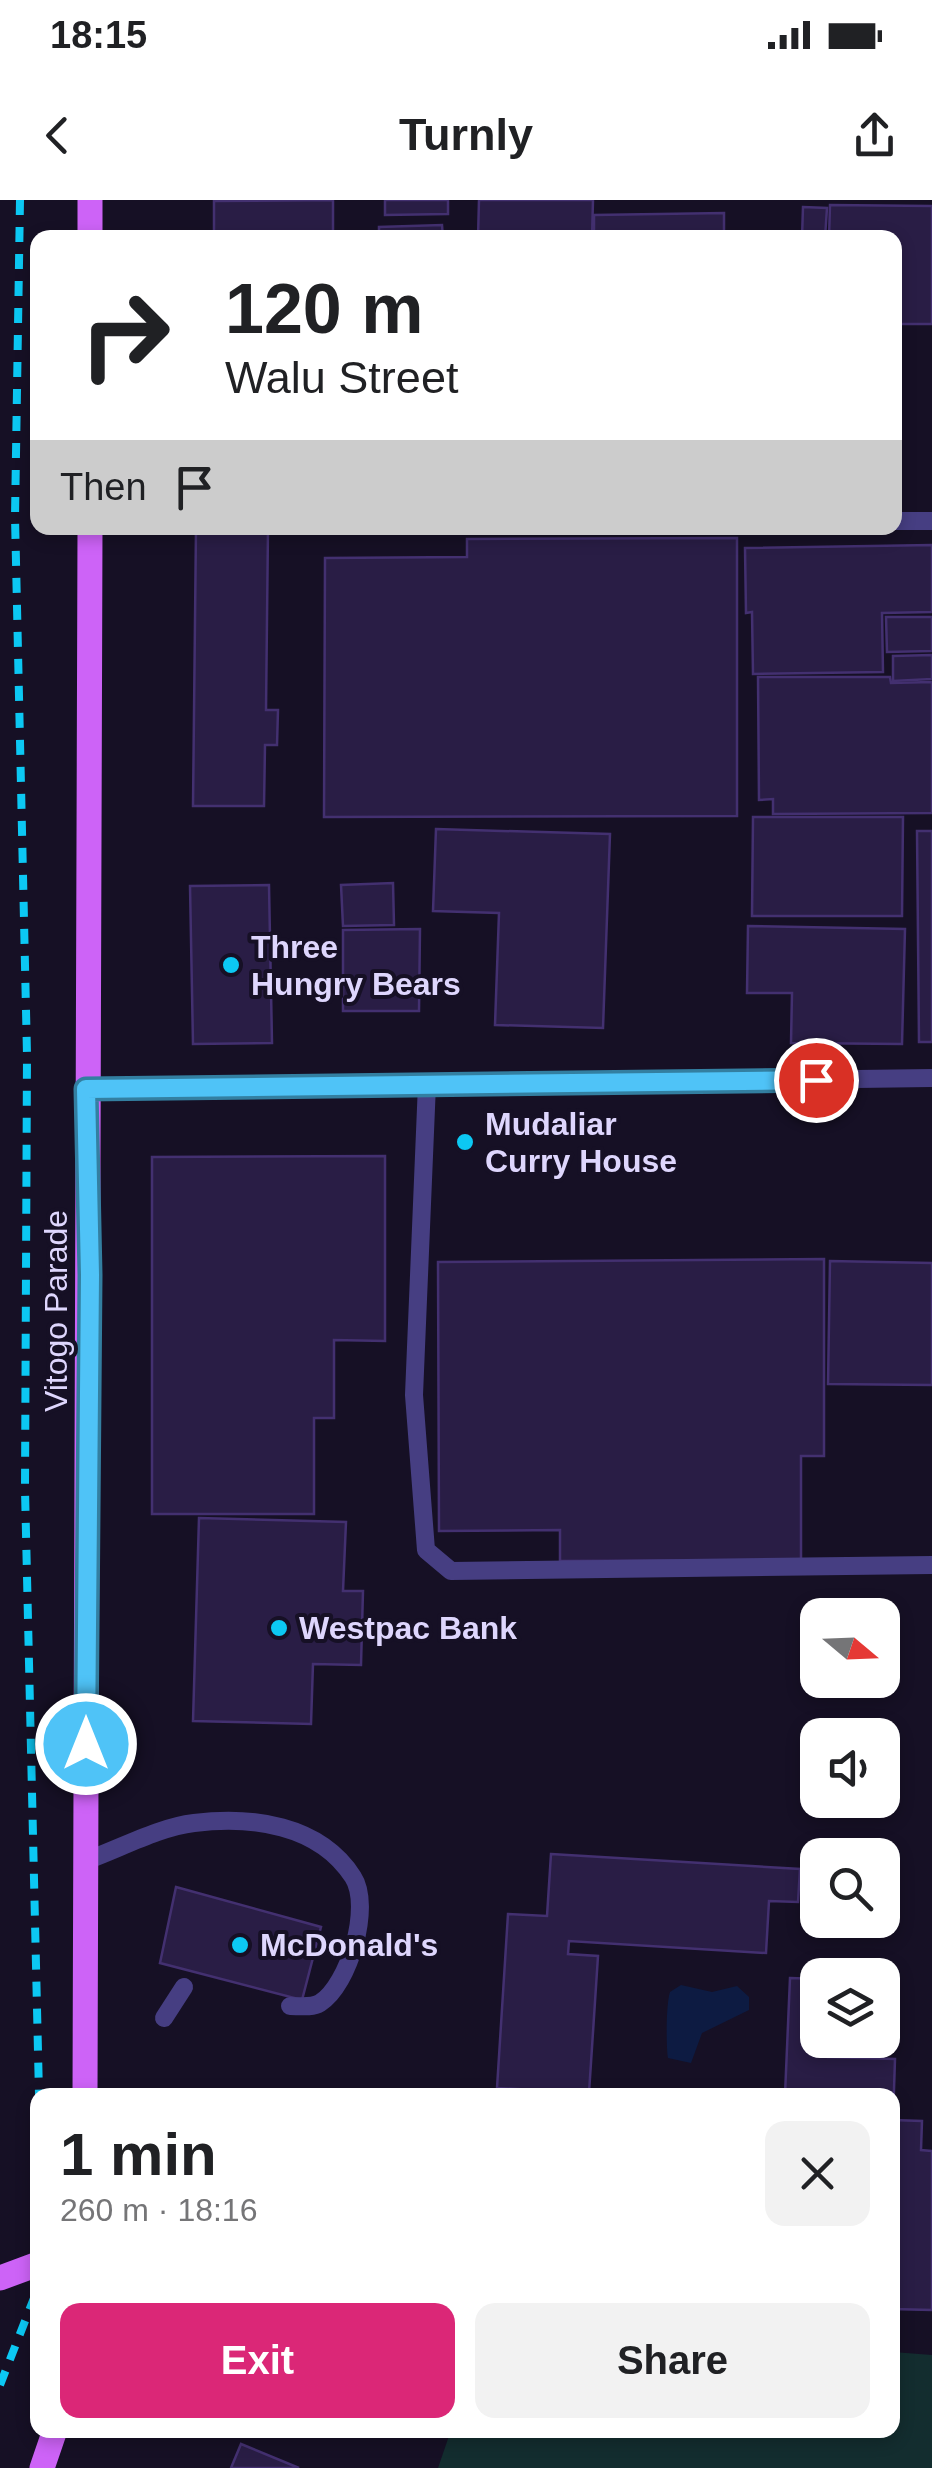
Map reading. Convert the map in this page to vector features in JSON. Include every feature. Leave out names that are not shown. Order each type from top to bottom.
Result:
[{"type":"main road","points":[[90,200],[90,230]]},
{"type":"main road","name":"Vitogo Parade","points":[[85,2088],[90,535]]},
{"type":"main road","points":[[0,2278],[30,2267]]},
{"type":"main road","points":[[42,2468],[53,2438]]},
{"type":"lane","points":[[902,520],[932,520]]},
{"type":"lane","points":[[86,1089],[932,1078]]},
{"type":"lane","points":[[427,1084],[414,1395],[426,1550],[450,1571],[932,1564]]},
{"type":"lane","points":[[85,1861],[190,1823],[230,1821],[304,1833],[330,1851],[356,1880],[360,1925],[331,1993],[316,2006],[290,2006]]},
{"type":"lane","points":[[164,2018],[184,1987]]},
{"type":"green space","points":[[900,2353],[932,2355],[932,2468],[438,2468],[448,2438],[900,2438]]},
{"type":"water","points":[[681,1985],[712,1992],[737,1986],[749,1997],[749,2010],[702,2033],[691,2063],[668,2058],[670,1992]]},
{"type":"building","points":[[333,200],[333,230],[214,230],[214,201]]},
{"type":"building","points":[[385,200],[448,200],[448,214],[385,215]]},
{"type":"building","points":[[479,200],[593,200],[592,230],[478,230]]},
{"type":"building","points":[[830,205],[932,206],[932,324],[902,324],[902,230],[829,230]]},
{"type":"building","points":[[803,207],[827,208],[826,230],[802,230]]},
{"type":"building","points":[[724,213],[724,230],[594,230],[594,215]]},
{"type":"building","points":[[442,225],[442,230],[379,230]]},
{"type":"building","points":[[196,535],[268,535],[266,710],[278,710],[277,745],[265,745],[264,806],[193,806]]},
{"type":"building","points":[[737,538],[737,816],[324,817],[325,558],[467,557],[467,539]]},
{"type":"building","points":[[932,545],[932,612],[882,613],[883,672],[753,674],[752,612],[746,613],[745,548]]},
{"type":"building","points":[[886,617],[932,617],[932,651],[887,652]]},
{"type":"building","points":[[932,655],[932,679],[893,681],[893,656]]},
{"type":"building","points":[[758,677],[890,677],[891,683],[932,682],[932,813],[773,814],[773,799],[759,800]]},
{"type":"building","points":[[753,817],[903,817],[902,916],[752,916]]},
{"type":"building","points":[[436,829],[610,834],[603,1028],[495,1025],[499,913],[433,911]]},
{"type":"building","points":[[917,831],[932,831],[932,1042],[919,1042]]},
{"type":"building","points":[[393,883],[394,925],[343,926],[341,885]]},
{"type":"building","name":"Three Hungry Bears","points":[[269,885],[272,1043],[193,1044],[190,886]]},
{"type":"building","points":[[748,926],[905,929],[902,1044],[791,1043],[792,993],[747,993]]},
{"type":"building","points":[[420,929],[419,1011],[343,1011],[343,930]]},
{"type":"building","points":[[385,1156],[385,1341],[334,1340],[334,1418],[314,1418],[314,1514],[152,1514],[152,1157]]},
{"type":"building","points":[[824,1259],[824,1456],[801,1456],[801,1560],[560,1561],[560,1530],[439,1531],[438,1262]]},
{"type":"building","points":[[830,1261],[932,1263],[932,1385],[828,1384]]},
{"type":"building","name":"Westpac Bank","points":[[199,1518],[346,1522],[343,1591],[363,1591],[361,1665],[313,1664],[311,1724],[193,1721]]},
{"type":"building","points":[[551,1854],[800,1869],[798,1902],[769,1901],[766,1953],[569,1941],[568,1954],[598,1956],[589,2088],[497,2088],[508,1914],[547,1916]]},
{"type":"building","name":"McDonald's","points":[[176,1887],[321,1927],[302,2000],[160,1963]]},
{"type":"building","points":[[790,1978],[800,1978],[800,2058],[895,2059],[894,2088],[785,2088]]},
{"type":"building","points":[[900,2120],[922,2121],[921,2150],[932,2151],[932,2310],[900,2309]]},
{"type":"building","points":[[241,2444],[299,2468],[231,2468]]},
{"type":"railway","points":[[20,200],[15,517],[27,1055],[25,1490],[39,2088]]},
{"type":"railway","points":[[0,2385],[30,2308]]},
{"type":"place","name":"Three Hungry Bears","points":[[231,965]]},
{"type":"place","name":"Mudaliar Curry House","points":[[465,1142]]},
{"type":"place","name":"Westpac Bank","points":[[279,1628]]},
{"type":"place","name":"McDonald's","points":[[240,1945]]},
{"type":"route","points":[[86,1744],[90,1275],[86,1089],[816,1080]]}]
